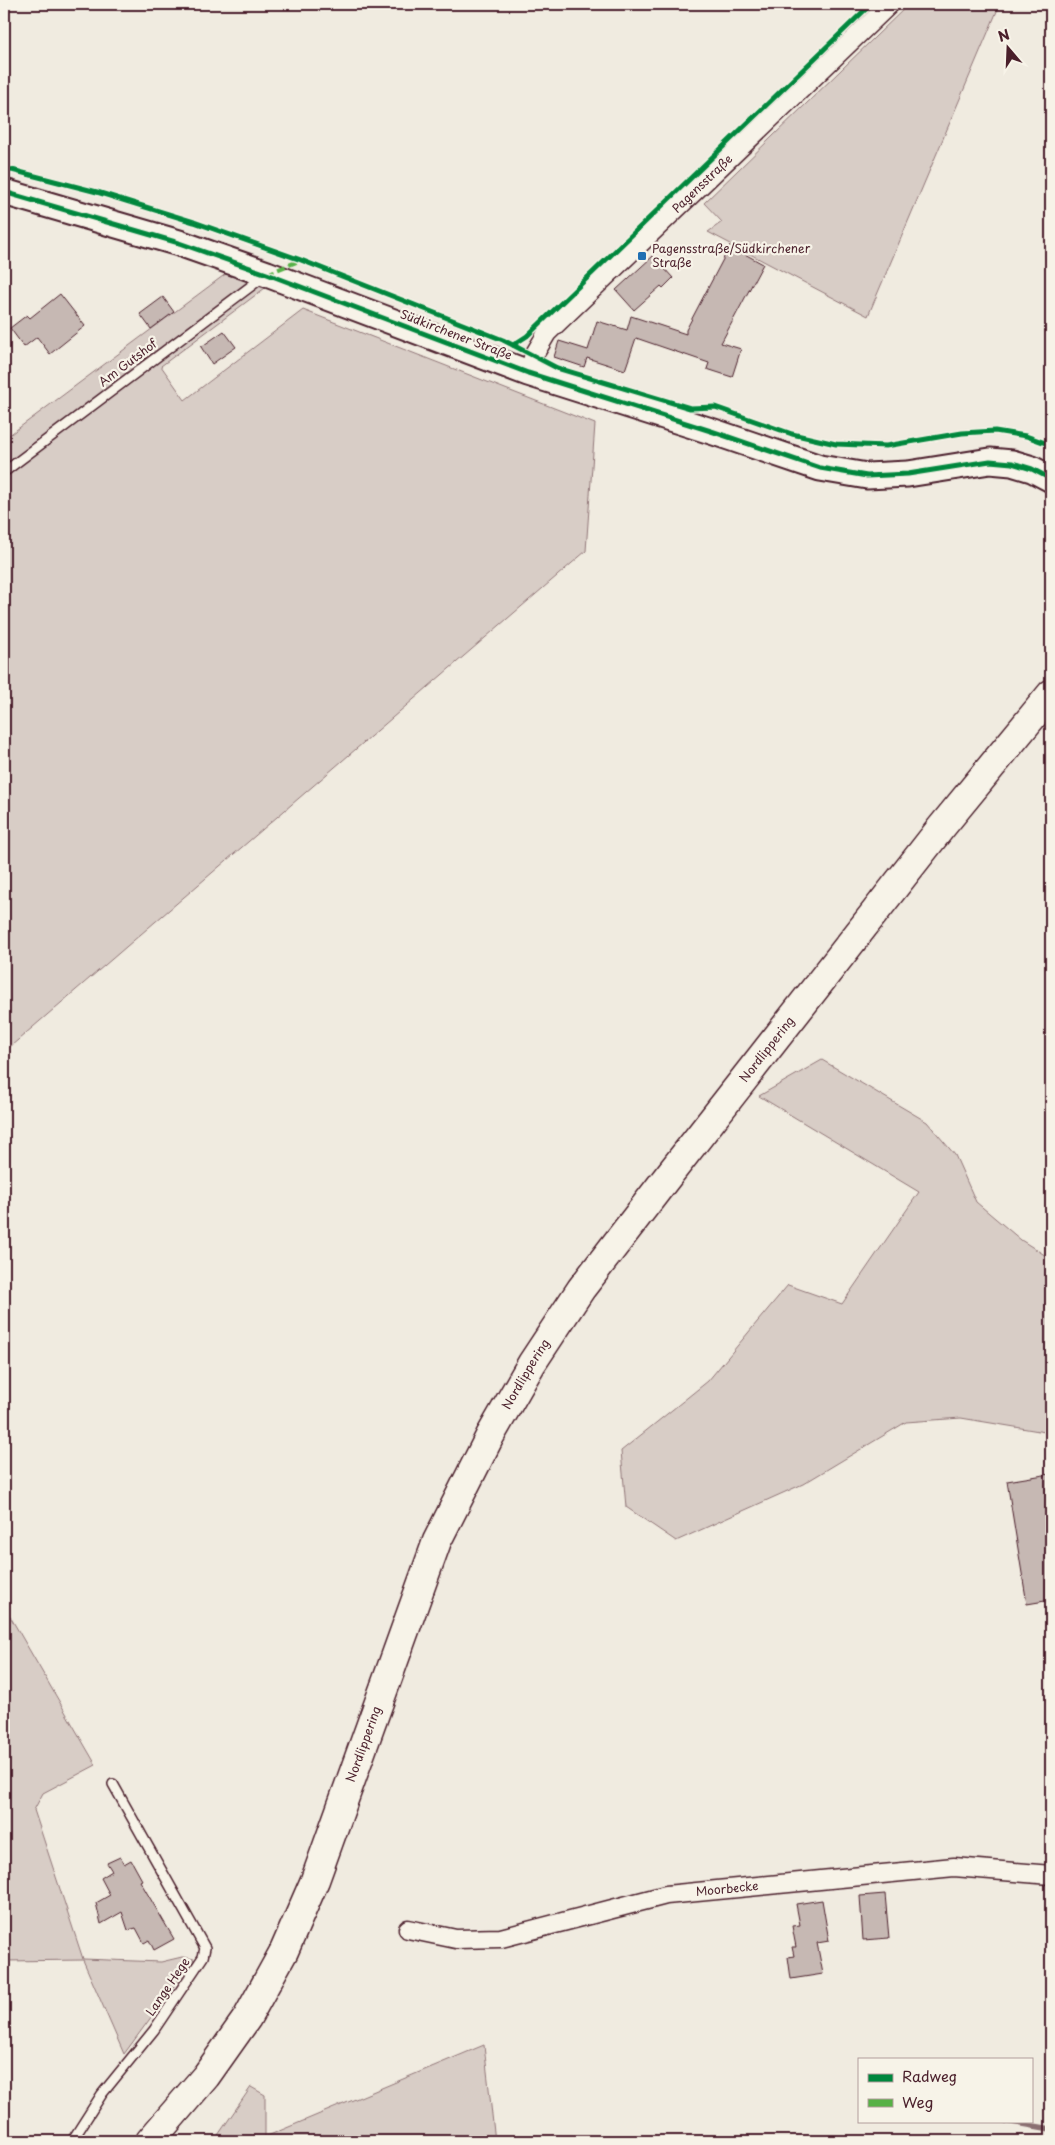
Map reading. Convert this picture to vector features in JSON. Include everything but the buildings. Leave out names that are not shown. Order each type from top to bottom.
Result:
[{"type":"main road","name":"Nordlippering","points":[[150,2141],[206,2076],[247,2018],[284,1951],[315,1880],[437,1541],[490,1436],[532,1364],[581,1289],[665,1180],[934,836],[1051,694]]},
{"type":"street","name":"Pagensstraße","points":[[528,373],[534,355],[547,333],[890,4]]},
{"type":"street","name":"Südkirchener Straße","points":[[4,192],[179,243],[267,274],[528,373],[820,468],[867,476],[908,474],[990,461],[1012,463],[1032,469],[1051,480]]},
{"type":"street","name":"Moorbecke","points":[[408,1929],[456,1939],[501,1938],[666,1895],[954,1867],[1051,1875]]},
{"type":"lane","name":"Am Gutshof","points":[[4,472],[267,274]]},
{"type":"lane","name":"Lange Hege","points":[[72,2141],[102,2094],[165,2014],[204,1957],[205,1948],[113,1784]]},
{"type":"shaded area","points":[[909,4],[1000,4],[868,316],[708,232],[722,222],[704,203]]},
{"type":"shaded area","points":[[227,273],[265,288],[161,366],[185,400],[303,310],[595,424],[586,551],[4,1052],[4,439]]},
{"type":"shaded area","points":[[822,1060],[927,1122],[955,1155],[976,1202],[1021,1240],[1051,1259],[1051,1433],[961,1418],[906,1422],[803,1484],[676,1541],[626,1507],[621,1451],[708,1381],[788,1285],[842,1304],[919,1192],[759,1096]]},
{"type":"shaded area","points":[[4,1606],[96,1765],[43,1793],[34,1810],[83,1959],[161,1962],[182,1957],[194,1959],[124,2054],[83,1960],[4,1961]]},
{"type":"shaded area","points":[[484,2045],[495,2141],[214,2141],[251,2087],[265,2095],[265,2137]]},
{"type":"waterway","points":[[1012,2122],[1051,2129]]},
{"type":"marked path","points":[[267,274],[301,260]]},
{"type":"cycle path","points":[[513,345],[527,336],[871,4]]},
{"type":"cycle path","points":[[4,168],[97,192],[194,222],[301,260],[503,340],[557,368],[690,408],[715,407],[792,434],[836,444],[886,446],[962,433],[995,431],[1026,436],[1051,445]]},
{"type":"cycle path","points":[[4,192],[179,243],[267,274],[528,373],[820,468],[867,476],[908,474],[990,461],[1012,463],[1032,469],[1051,479]]},
{"type":"place","name":"Pagensstraße/Südkirchener Straße","points":[[642,256]]}]
